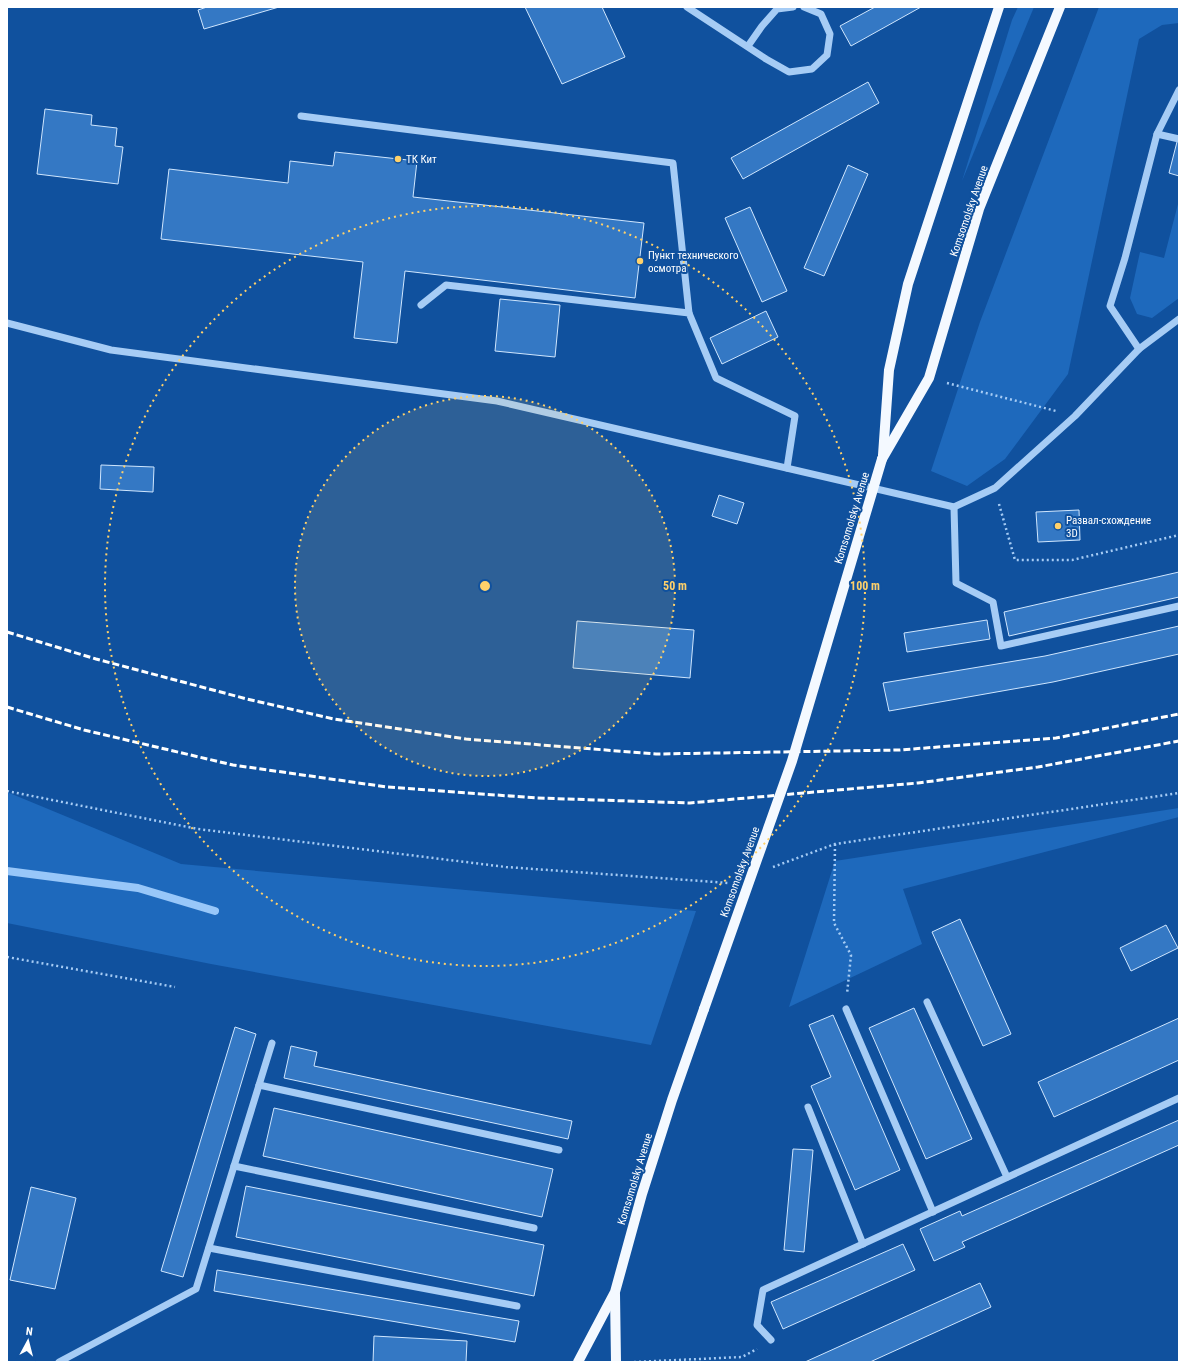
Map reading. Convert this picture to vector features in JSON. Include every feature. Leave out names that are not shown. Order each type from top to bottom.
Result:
[{"type":"main road","name":"Komsomolsky Avenue","points":[[578,1362],[615,1292],[642,1194],[672,1100],[792,761],[882,458],[889,370],[908,284],[999,7]]},
{"type":"main road","name":"Komsomolsky Avenue","points":[[882,458],[929,378],[979,209],[1060,7]]},
{"type":"main road","name":"Komsomolsky Avenue","points":[[615,1292],[616,1362]]},
{"type":"lane","points":[[688,7],[688,9],[789,72],[812,69],[827,55],[830,34],[821,14],[804,7]]},
{"type":"lane","points":[[748,46],[762,26],[777,9],[793,7]]},
{"type":"lane","points":[[1139,350],[1110,306],[1125,258],[1157,134],[1179,90]]},
{"type":"lane","points":[[301,116],[673,163],[689,313],[716,378],[795,416],[787,468]]},
{"type":"lane","points":[[1157,134],[1179,139]]},
{"type":"lane","points":[[422,305],[446,285],[689,313]]},
{"type":"lane","points":[[7,323],[111,350],[497,401],[954,507],[995,488],[1075,416],[1139,350],[1179,319]]},
{"type":"lane","points":[[954,507],[956,583],[993,602],[1001,646],[1179,606]]},
{"type":"lane","points":[[927,1002],[1007,1177]]},
{"type":"lane","points":[[846,1009],[933,1212]]},
{"type":"lane","points":[[59,1362],[196,1289],[272,1043]]},
{"type":"lane","points":[[259,1085],[559,1150]]},
{"type":"lane","points":[[771,1340],[757,1324],[763,1290],[1179,1098]]},
{"type":"lane","points":[[808,1107],[863,1244]]},
{"type":"lane","points":[[234,1166],[534,1228]]},
{"type":"lane","points":[[209,1248],[517,1306]]},
{"type":"path","points":[[929,378],[1075,416]]},
{"type":"path","points":[[995,488],[1015,560],[1072,560],[1179,535]]},
{"type":"path","points":[[7,791],[198,829],[506,867],[728,883],[736,880]]},
{"type":"path","points":[[771,868],[835,844],[1179,794]]},
{"type":"path","points":[[835,844],[834,922],[851,955],[846,1009]]},
{"type":"path","points":[[7,957],[176,987]]},
{"type":"path","points":[[631,1362],[742,1357],[771,1340]]},
{"type":"shaded area","points":[[1018,7],[1034,7],[962,181],[1012,20]]},
{"type":"shaded area","points":[[1099,7],[1179,7],[1179,23],[1162,25],[1139,39],[1068,374],[1005,459],[967,486],[931,471],[980,322]]},
{"type":"shaded area","points":[[1178,204],[1179,298],[1152,318],[1137,314],[1130,298],[1140,252],[1164,258]]},
{"type":"shaded area","points":[[7,792],[181,864],[696,911],[651,1045],[211,964],[7,923]]},
{"type":"shaded area","points":[[1179,808],[1179,817],[903,889],[922,944],[789,1007],[835,861]]},
{"type":"building","points":[[207,7],[279,7],[204,29],[198,10]]},
{"type":"building","points":[[525,7],[602,7],[625,57],[562,84]]},
{"type":"building","points":[[875,7],[921,7],[851,46],[840,26]]},
{"type":"building","points":[[868,82],[879,103],[743,179],[731,158]]},
{"type":"building","points":[[45,109],[92,115],[91,125],[117,128],[115,146],[123,147],[118,184],[37,174]]},
{"type":"building","points":[[1179,134],[1179,176],[1169,173]]},
{"type":"building","points":[[335,152],[417,161],[413,197],[644,223],[635,298],[405,271],[397,343],[354,338],[363,262],[161,239],[169,169],[288,183],[290,161],[333,166]]},
{"type":"building","points":[[848,165],[868,174],[824,276],[804,268]]},
{"type":"building","points":[[750,207],[787,291],[762,302],[725,218]]},
{"type":"building","points":[[500,299],[560,305],[555,357],[495,351]]},
{"type":"building","points":[[766,311],[778,337],[722,364],[710,338]]},
{"type":"building","points":[[101,465],[154,467],[153,492],[100,489]]},
{"type":"building","points":[[719,495],[744,503],[737,524],[712,516]]},
{"type":"building","name":"Развал-схождение 3D","points":[[1079,510],[1080,540],[1038,542],[1036,512]]},
{"type":"building","points":[[1179,572],[1179,597],[1009,636],[1004,612]]},
{"type":"building","points":[[987,620],[990,639],[907,652],[904,633]]},
{"type":"building","points":[[577,621],[694,630],[690,678],[573,668]]},
{"type":"building","points":[[1179,626],[1179,654],[1053,682],[889,711],[883,683],[1045,656]]},
{"type":"building","points":[[960,919],[1011,1034],[983,1046],[932,932]]},
{"type":"building","points":[[1166,925],[1178,948],[1131,971],[1120,948]]},
{"type":"building","points":[[914,1008],[972,1139],[926,1159],[869,1028]]},
{"type":"building","points":[[833,1015],[900,1170],[855,1190],[811,1086],[831,1077],[809,1025]]},
{"type":"building","points":[[1179,1018],[1179,1060],[1054,1117],[1038,1082]]},
{"type":"building","points":[[235,1027],[256,1034],[183,1277],[161,1271]]},
{"type":"building","points":[[291,1046],[317,1052],[314,1066],[572,1121],[568,1139],[284,1078]]},
{"type":"building","points":[[274,1108],[553,1169],[542,1217],[263,1156]]},
{"type":"building","points":[[1179,1120],[1179,1145],[962,1242],[965,1247],[934,1261],[920,1229],[960,1211],[962,1216]]},
{"type":"building","points":[[793,1149],[813,1150],[804,1252],[784,1250]]},
{"type":"building","points":[[246,1186],[544,1245],[534,1296],[236,1237]]},
{"type":"building","points":[[31,1187],[76,1198],[55,1289],[10,1280]]},
{"type":"building","points":[[903,1244],[915,1270],[783,1329],[771,1302]]},
{"type":"building","points":[[217,1270],[519,1321],[515,1342],[214,1291]]},
{"type":"building","points":[[980,1283],[991,1307],[870,1362],[805,1362]]},
{"type":"building","points":[[374,1336],[467,1341],[466,1362],[373,1362]]},
{"type":"waterway","points":[[7,871],[138,888],[215,911]]},
{"type":"railway","points":[[7,632],[96,659],[247,699],[334,719],[466,739],[656,754],[899,750],[1056,738],[1179,714]]},
{"type":"railway","points":[[7,707],[84,730],[233,765],[387,787],[537,798],[690,803],[918,783],[1038,767],[1179,741]]},
{"type":"place","name":"ТК Кит","points":[[398,159]]},
{"type":"place","name":"Пункт технического осмотра","points":[[640,261]]},
{"type":"place","name":"Развал-схождение 3D","points":[[1058,526]]}]
